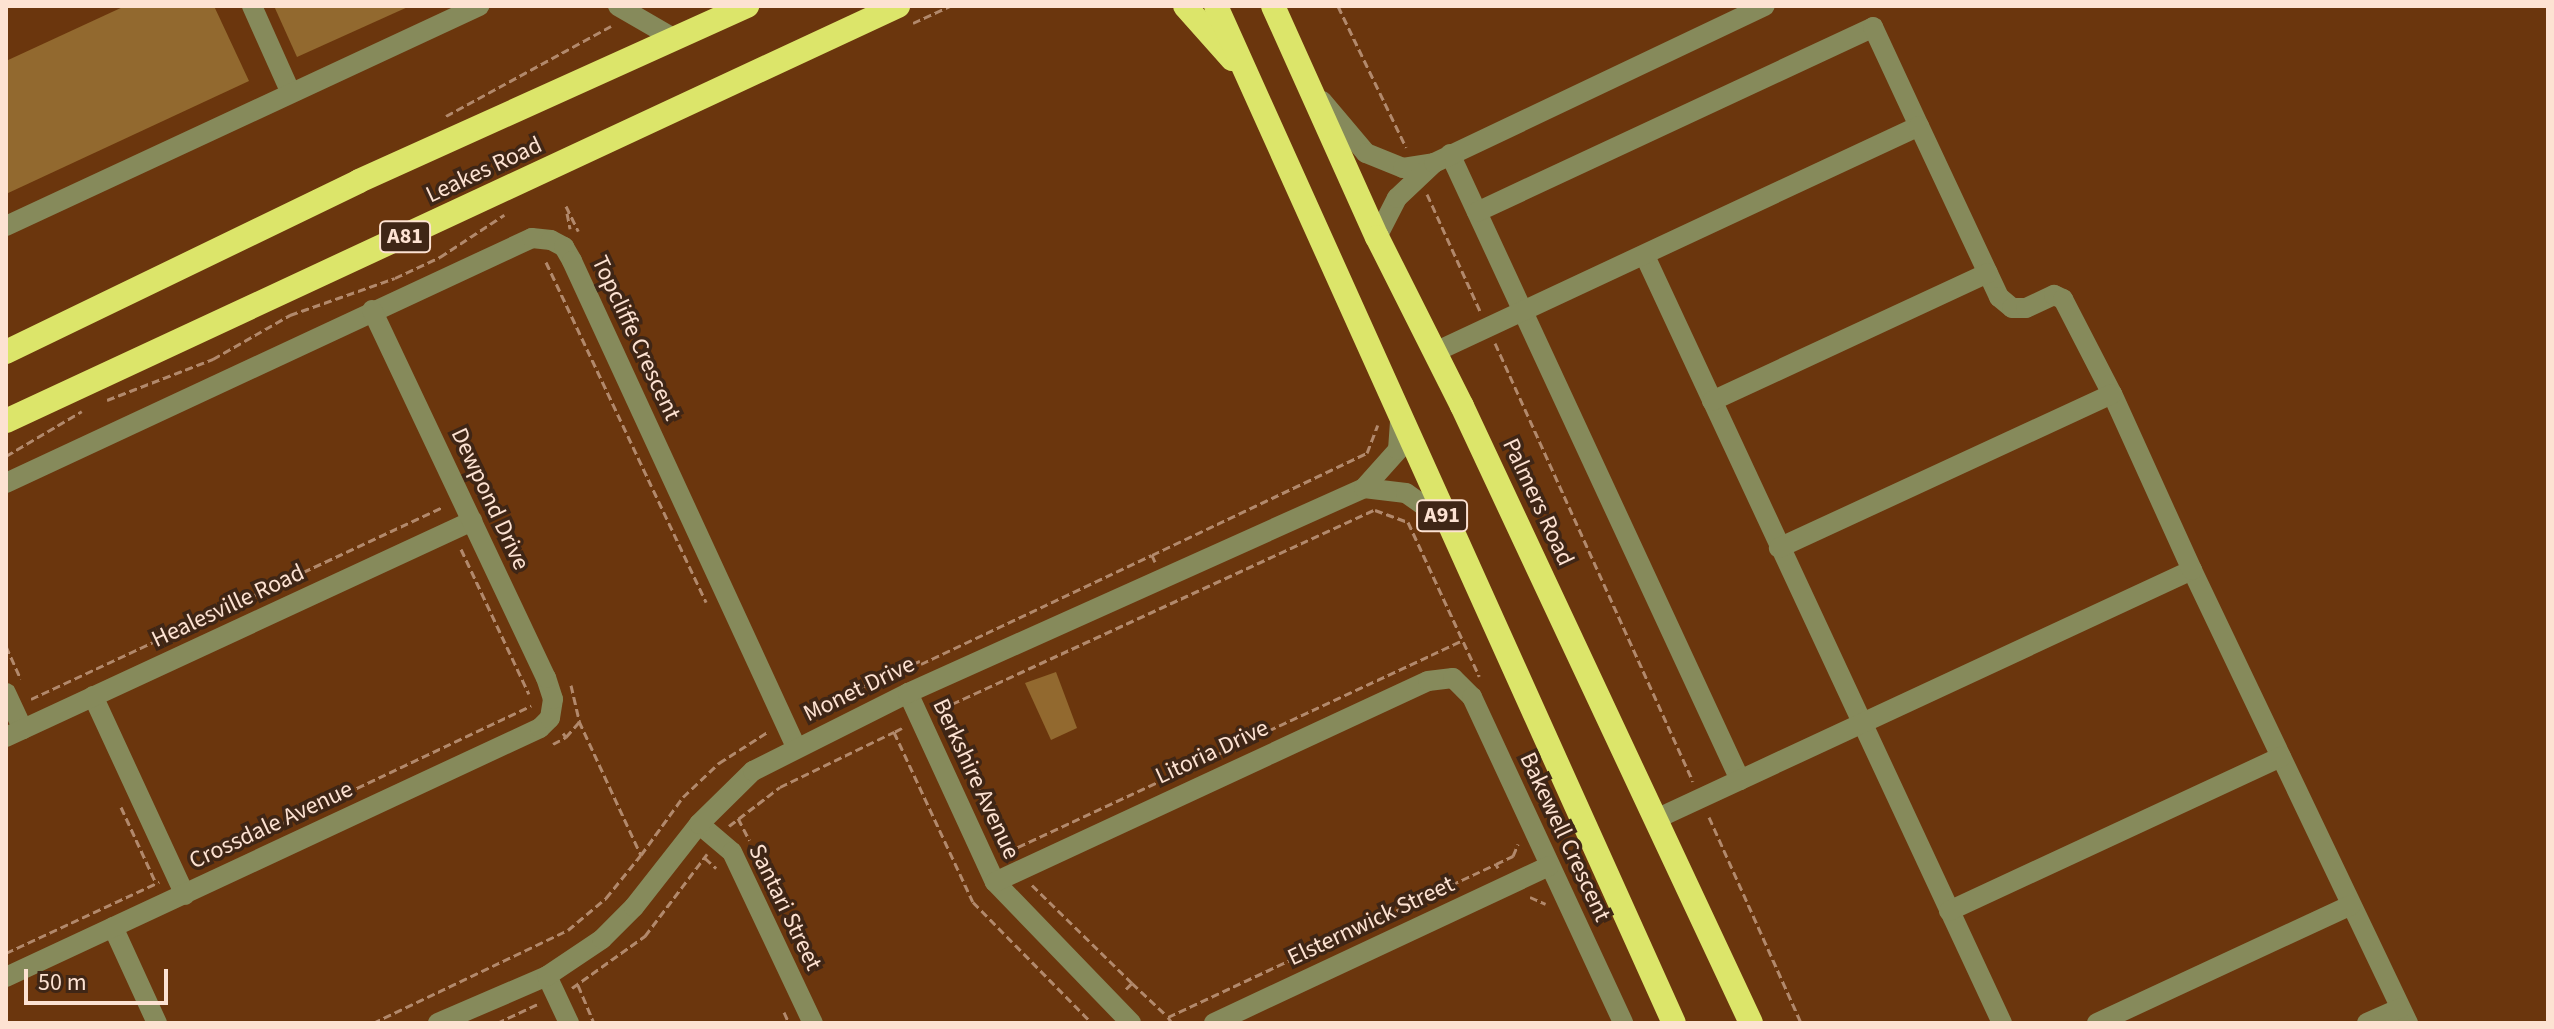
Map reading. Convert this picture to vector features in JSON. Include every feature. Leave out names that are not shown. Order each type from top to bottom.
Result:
[{"type":"highway","name":"Leakes Road","points":[[6,352],[359,181],[675,39],[714,15],[747,6]]},
{"type":"highway","points":[[1185,6],[1250,78]]},
{"type":"highway","name":"A91","points":[[1216,6],[1398,408],[1444,520],[1674,1023]]},
{"type":"highway","name":"Palmers Road","points":[[1273,6],[1377,237],[1435,352],[1751,1023]]},
{"type":"highway","name":"Leakes Road","points":[[6,421],[902,16]]},
{"type":"street","points":[[252,6],[291,93]]},
{"type":"street","points":[[6,226],[479,6]]},
{"type":"street","points":[[618,6],[675,39]]},
{"type":"street","points":[[1310,87],[1366,153],[1403,168],[1430,165],[1765,6]]},
{"type":"street","points":[[1477,212],[1873,27],[1999,297],[2012,308],[2054,295],[2063,299],[2112,394],[2192,570],[2404,1015],[2367,1023]]},
{"type":"street","points":[[1435,352],[1919,126]]},
{"type":"street","points":[[1430,165],[1477,212],[1740,780]]},
{"type":"street","points":[[1377,237],[1397,198],[1430,165]]},
{"type":"street","name":"Topcliffe Crescent","points":[[6,483],[532,238],[564,247],[796,747]]},
{"type":"street","points":[[1645,256],[1860,725],[2002,1023]]},
{"type":"street","points":[[1712,401],[1988,273]]},
{"type":"street","name":"Dewpond Drive","points":[[372,310],[546,678],[553,712]]},
{"type":"street","points":[[1779,548],[2112,394]]},
{"type":"street","name":"Monet Drive","points":[[438,1023],[547,976],[602,939],[634,907],[699,824],[753,771],[908,693],[1364,488],[1398,450],[1403,429],[1398,408]]},
{"type":"street","points":[[1364,488],[1406,493],[1444,520]]},
{"type":"street","name":"Healesville Road","points":[[14,733],[472,521]]},
{"type":"street","points":[[1656,819],[2192,570]]},
{"type":"street","name":"Bakewell Crescent","points":[[1453,678],[1472,697],[1623,1023]]},
{"type":"street","name":"Litoria Drive","points":[[995,882],[1428,681],[1453,678]]},
{"type":"street","name":"Berkshire Avenue","points":[[908,693],[995,882],[1131,1023]]},
{"type":"street","points":[[93,696],[185,895]]},
{"type":"street","points":[[14,733],[17,700]]},
{"type":"street","name":"Crossdale Avenue","points":[[6,977],[540,728],[553,712]]},
{"type":"street","points":[[1949,911],[2281,757]]},
{"type":"street","name":"Santari Street","points":[[699,824],[732,852],[813,1023]]},
{"type":"street","name":"Elsternwick Street","points":[[1214,1023],[1549,866]]},
{"type":"street","points":[[2097,1023],[2351,905]]},
{"type":"street","points":[[113,927],[157,1023]]},
{"type":"street","points":[[547,976],[569,1023]]},
{"type":"path","points":[[902,16],[950,6]]},
{"type":"path","points":[[1338,6],[1430,165],[1488,328],[1801,1023]]},
{"type":"path","points":[[99,402],[171,379],[290,315],[395,278],[440,257],[505,214]]},
{"type":"path","points":[[533,258],[546,262],[706,603]]},
{"type":"path","points":[[6,456],[86,409]]},
{"type":"path","points":[[1174,601],[1152,555],[1351,461]]},
{"type":"path","points":[[6,646],[17,700],[56,688],[442,507]]},
{"type":"path","points":[[941,709],[1373,510]]},
{"type":"path","points":[[959,873],[1431,655]]},
{"type":"path","points":[[804,715],[920,661]]},
{"type":"path","points":[[570,683],[579,721],[641,855]]},
{"type":"path","points":[[56,688],[67,709]]},
{"type":"path","points":[[373,1023],[568,930],[606,898],[683,797],[719,763],[767,733],[760,718]]},
{"type":"path","points":[[718,838],[780,787],[894,732]]},
{"type":"path","points":[[118,801],[156,883]]},
{"type":"path","points":[[1172,1023],[1168,1017],[1496,864]]},
{"type":"path","points":[[578,985],[594,1023]]},
{"type":"building","points":[[125,6],[214,6],[249,81],[6,194],[6,61]]},
{"type":"building","points":[[274,6],[410,6],[297,57]]},
{"type":"building","points":[[1056,672],[1077,728],[1051,740],[1025,683]]}]
